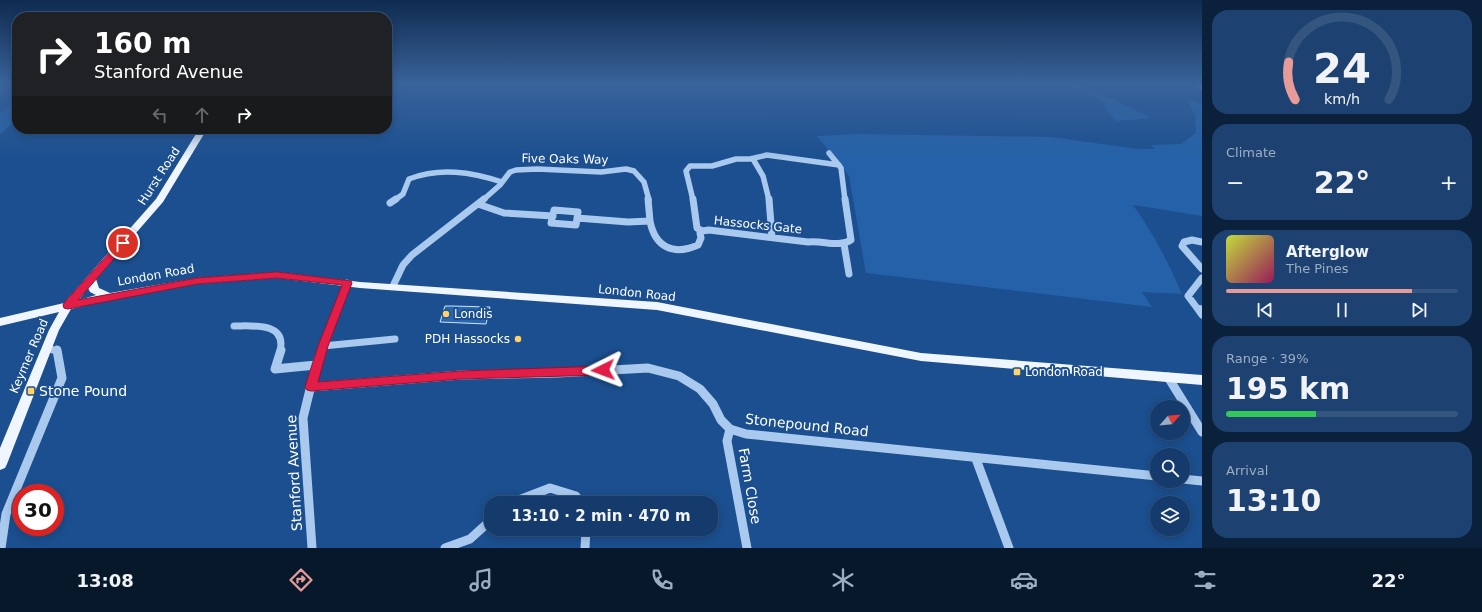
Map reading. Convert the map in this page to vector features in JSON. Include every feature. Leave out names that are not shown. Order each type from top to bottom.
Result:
[{"type":"main road","name":"Hurst Road","points":[[68,305],[160,200],[200,134]]},
{"type":"main road","name":"London Road","points":[[0,322],[68,305],[197,281],[277,275],[347,283],[657,306],[921,357],[1202,380]]},
{"type":"main road","points":[[91,278],[94,290],[109,297]]},
{"type":"main road","name":"Keymer Road","points":[[0,464],[46,348],[57,323],[68,305]]},
{"type":"street","points":[[829,154],[841,168],[851,240],[844,244],[849,274]]},
{"type":"street","points":[[702,231],[698,228],[696,223],[692,194],[687,179],[686,171],[688,168],[695,166],[712,166],[736,159],[768,155],[839,165]]},
{"type":"street","points":[[753,158],[762,169],[764,176],[771,206],[772,237]]},
{"type":"street","name":"Five Oaks Way","points":[[478,204],[502,182],[510,172],[522,169],[601,172],[626,169],[635,172],[646,185],[649,192],[648,210],[650,221]]},
{"type":"street","points":[[390,203],[403,194],[409,179],[424,173],[469,172],[502,182]]},
{"type":"street","points":[[393,286],[403,265],[412,255],[478,204],[504,212],[552,216]]},
{"type":"street","points":[[554,210],[578,212],[576,225],[551,223],[552,216],[554,210]]},
{"type":"street","points":[[577,218],[628,222],[650,221]]},
{"type":"street","name":"Hassocks Gate","points":[[650,221],[655,238],[661,244],[672,249],[690,250],[698,246],[701,238],[700,233],[702,231],[726,231],[808,242],[814,240],[844,244]]},
{"type":"street","points":[[1202,242],[1192,240],[1184,242],[1182,246],[1202,269]]},
{"type":"street","points":[[1202,278],[1188,296],[1199,308],[1202,315]]},
{"type":"street","name":"Stanford Avenue","points":[[312,548],[303,418],[316,365],[347,283]]},
{"type":"street","points":[[234,326],[270,327],[278,332],[282,340],[276,369],[316,365]]},
{"type":"street","points":[[323,346],[395,338]]},
{"type":"street","points":[[1,548],[6,514],[62,378],[57,350],[46,348]]},
{"type":"street","name":"Stonepound Road","points":[[311,387],[461,375],[558,373],[648,368],[679,376],[700,389],[712,404],[721,420],[730,429],[746,434],[976,459],[1150,475]]},
{"type":"street","points":[[1168,377],[1202,432]]},
{"type":"street","name":"Farm Close","points":[[730,429],[727,441],[747,548]]},
{"type":"street","points":[[976,459],[1009,548]]},
{"type":"street","points":[[1190,479],[1202,480]]},
{"type":"street","points":[[529,496],[550,488],[576,496]]},
{"type":"street","points":[[445,548],[470,539],[484,526]]},
{"type":"street","points":[[585,548],[586,536]]},
{"type":"shaded area","points":[[6,109],[12,109],[12,124],[0,134],[0,113]]},
{"type":"shaded area","points":[[1106,109],[1132,109],[1152,118],[1117,121],[1107,112]]},
{"type":"shaded area","points":[[1192,109],[1202,109],[1202,216],[1133,205],[1160,248],[1182,294],[1142,292],[1152,307],[866,273],[849,176],[817,136],[857,134],[1051,137],[1138,149],[1155,149],[1151,145],[1181,144],[1196,133],[1195,115]]},
{"type":"building","points":[[445,306],[490,307],[486,324],[440,322]]},
{"type":"place","name":"Londis","points":[[446,314]]},
{"type":"place","name":"PDH Hassocks","points":[[518,339]]},
{"type":"place","name":"London Road","points":[[1017,372]]},
{"type":"place","name":"Stone Pound","points":[[31,391]]},
{"type":"route","points":[[123,243],[68,305],[197,281],[277,275],[347,283],[316,365],[311,387],[461,375],[558,373],[603,370]]}]
